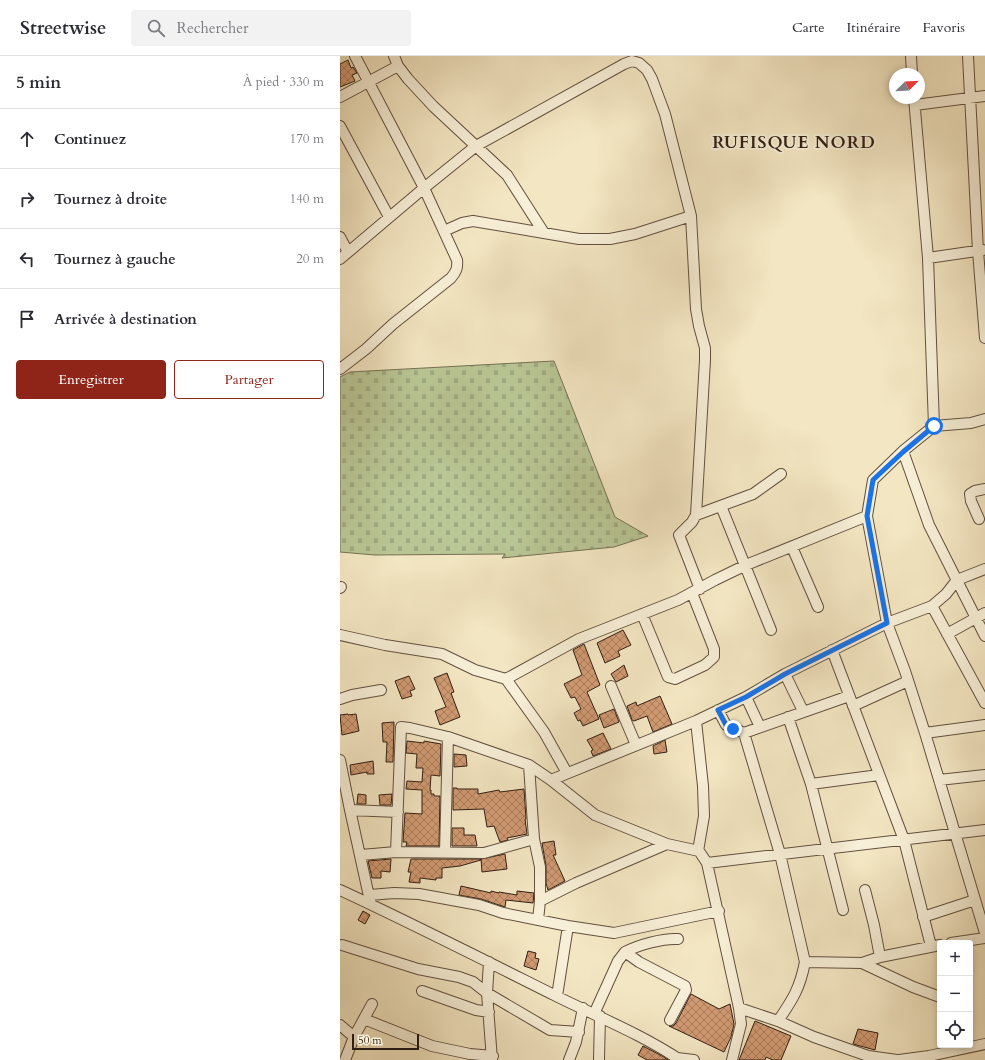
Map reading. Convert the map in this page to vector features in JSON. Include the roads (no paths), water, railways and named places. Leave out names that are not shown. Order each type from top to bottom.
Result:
[{"type":"street","points":[[340,369],[451,278],[457,271],[458,266],[457,260],[444,230],[424,188],[354,56]]},
{"type":"street","points":[[394,56],[398,66],[408,79],[433,106],[507,175],[544,233]]},
{"type":"street","points":[[911,56],[912,68]]},
{"type":"street","points":[[968,56],[982,250],[985,338]]},
{"type":"street","points":[[340,259],[476,146],[624,64],[632,61],[639,63],[646,70],[652,79],[665,114],[691,216],[696,309],[705,348],[705,360],[696,515],[692,522],[679,535],[714,649],[714,657],[705,665],[675,680],[668,677],[642,614]]},
{"type":"street","points":[[340,97],[398,66]]},
{"type":"street","points":[[925,101],[985,96]]},
{"type":"street","points":[[915,104],[928,258],[934,426]]},
{"type":"street","points":[[340,126],[389,217]]},
{"type":"street","points":[[444,230],[474,221],[579,239],[610,239],[635,234],[691,216]]},
{"type":"street","points":[[340,237],[348,252]]},
{"type":"street","points":[[928,258],[982,250]]},
{"type":"street","points":[[985,419],[971,423],[934,426],[873,480],[867,516],[887,623],[925,733],[985,933]]},
{"type":"street","points":[[903,452],[929,525],[985,636]]},
{"type":"street","points":[[696,515],[753,494],[781,474]]},
{"type":"street","points":[[979,519],[971,501],[970,494],[975,491],[985,489]]},
{"type":"street","points":[[720,506],[746,565],[771,630]]},
{"type":"street","points":[[506,679],[579,638],[678,600],[746,565],[867,516]]},
{"type":"street","points":[[792,547],[818,607]]},
{"type":"street","points":[[551,780],[696,721],[746,697],[785,674],[887,623],[932,606],[946,594],[957,580],[985,569]]},
{"type":"street","points":[[932,606],[985,703]]},
{"type":"street","points":[[947,634],[985,613]]},
{"type":"street","points":[[340,635],[385,645],[442,654],[475,670],[506,679],[544,732],[567,773]]},
{"type":"street","points":[[805,962],[862,963],[880,957],[935,946],[923,917],[904,840],[832,650]]},
{"type":"street","points":[[785,674],[803,711]]},
{"type":"street","points":[[853,706],[908,681]]},
{"type":"street","points":[[611,686],[636,745]]},
{"type":"street","points":[[340,700],[352,695],[381,690]]},
{"type":"street","points":[[718,710],[726,725],[744,733],[849,696]]},
{"type":"street","points":[[746,697],[760,727]]},
{"type":"street","points":[[788,717],[812,784],[829,848],[843,910]]},
{"type":"street","points":[[696,721],[704,808],[698,851]]},
{"type":"street","points":[[925,733],[985,725]]},
{"type":"street","points":[[396,852],[401,728],[410,728],[448,738],[529,765],[551,780],[595,815],[667,844],[698,851],[707,863],[739,1008],[741,1024],[732,1060]]},
{"type":"street","points":[[744,733],[780,854],[805,962],[802,977],[795,995],[778,1021]]},
{"type":"street","points":[[445,852],[448,738]]},
{"type":"street","points":[[340,760],[370,900]]},
{"type":"street","points":[[529,765],[534,839],[540,867],[540,901],[538,920]]},
{"type":"street","points":[[812,784],[879,775]]},
{"type":"street","points":[[939,780],[985,775]]},
{"type":"street","points":[[350,810],[398,812]]},
{"type":"street","points":[[707,863],[985,830]]},
{"type":"street","points":[[361,855],[396,852],[484,853],[534,839]]},
{"type":"street","points":[[540,901],[576,883],[667,844]]},
{"type":"street","points":[[340,890],[370,900],[489,962],[640,1035],[679,1059],[694,1060]]},
{"type":"street","points":[[866,890],[880,957]]},
{"type":"street","points":[[370,900],[394,893],[419,894],[479,905],[503,913],[568,926],[614,933],[718,911]]},
{"type":"street","points":[[923,917],[975,900]]},
{"type":"street","points":[[557,996],[568,926]]},
{"type":"street","points":[[972,940],[985,938]]},
{"type":"street","points":[[599,1060],[597,1015],[618,962],[625,952],[633,948],[678,939]]},
{"type":"street","points":[[342,945],[418,969],[459,977],[473,982],[488,993],[550,1030],[579,1032]]},
{"type":"street","points":[[625,952],[639,962],[685,986],[686,990],[670,1020]]},
{"type":"street","points":[[364,1019],[432,1046],[492,1058],[488,993],[489,962]]},
{"type":"street","points":[[862,963],[913,987],[937,996]]},
{"type":"street","points":[[422,991],[476,1010],[489,1012]]},
{"type":"street","points":[[344,1060],[354,1037],[372,1004]]},
{"type":"street","points":[[569,1060],[579,1032],[583,1008]]},
{"type":"street","points":[[739,1008],[778,1021],[814,1037],[868,1056],[898,1060],[960,1052],[985,1044]]},
{"type":"street","points":[[340,1025],[354,1037]]},
{"type":"district","name":"RUFISQUE NORD","points":[[794,142]]}]
